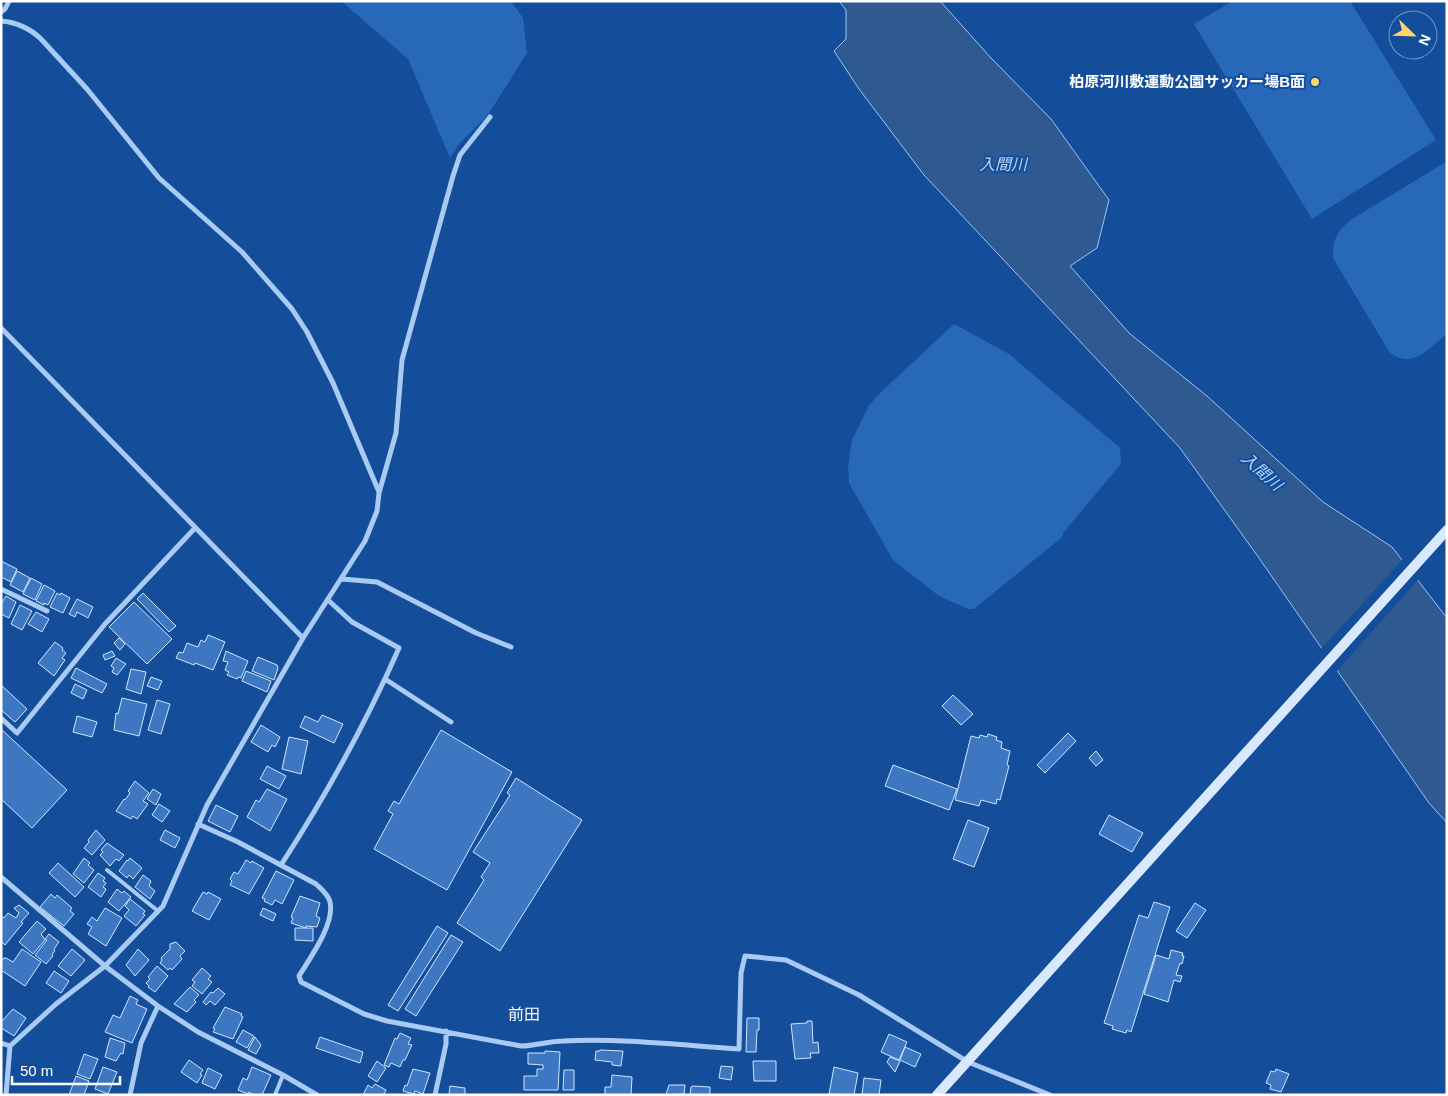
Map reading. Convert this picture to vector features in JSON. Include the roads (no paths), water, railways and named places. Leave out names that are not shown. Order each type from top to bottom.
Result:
[{"type":"street","points":[[1,12],[9,1]]},
{"type":"street","points":[[1,21],[8,21],[34,32],[42,39],[88,90],[159,178],[242,252],[292,309],[333,382],[379,492]]},
{"type":"street","points":[[6,1095],[10,1046],[56,1004],[105,966],[163,906],[198,824],[217,787],[303,638],[365,541],[377,511],[379,492],[396,432],[402,360],[453,176],[460,155],[490,117]]},
{"type":"street","points":[[1,328],[303,638]]},
{"type":"street","points":[[1,718],[17,733],[105,624],[195,528]]},
{"type":"street","points":[[937,1095],[1447,530]]},
{"type":"street","points":[[342,579],[377,582],[476,633],[511,647]]},
{"type":"street","points":[[1,589],[47,611]]},
{"type":"street","points":[[281,865],[312,816],[385,679],[399,648],[352,622],[328,600]]},
{"type":"street","points":[[385,679],[451,722]]},
{"type":"street","points":[[198,824],[238,842],[281,865],[316,884],[326,893],[331,911],[327,924],[318,947],[299,976],[301,982],[364,1014],[387,1021],[521,1046],[534,1046],[561,1040],[738,1049],[742,973],[745,956],[786,960],[859,995],[968,1062],[1050,1095]]},
{"type":"street","points":[[1,878],[105,966],[158,1006],[213,1040],[283,1075],[316,1095]]},
{"type":"street","points":[[130,1095],[141,1043],[158,1006]]},
{"type":"street","points":[[435,1095],[446,1044],[446,1032]]},
{"type":"street","points":[[1,1043],[10,1046]]},
{"type":"lane","points":[[107,870],[158,911]]},
{"type":"lane","points":[[275,1095],[283,1075]]},
{"type":"water","name":"入間川","points":[[839,1],[940,1],[991,58],[1051,119],[1109,200],[1097,248],[1070,266],[1129,333],[1207,396],[1323,502],[1392,547],[1447,618],[1447,823],[1429,803],[1259,558],[1180,448],[924,175],[859,89],[834,51],[846,39],[846,10]]},
{"type":"place","name":"柏原河川敷運動公園サッカー場B面","points":[[1315,82]]},
{"type":"district","name":"前田","points":[[524,1014]]}]
